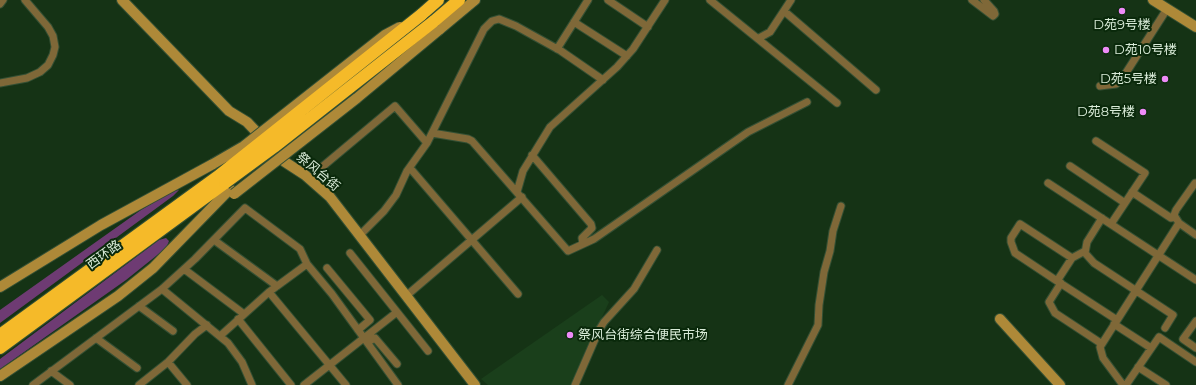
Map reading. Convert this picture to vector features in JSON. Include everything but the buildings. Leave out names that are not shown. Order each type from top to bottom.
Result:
[{"type":"highway","points":[[227,185],[438,0]]},
{"type":"highway","points":[[227,185],[280,142],[436,26],[460,0]]},
{"type":"highway","name":"西环路","points":[[0,335],[227,185]]},
{"type":"highway","name":"西环路","points":[[0,348],[227,185]]},
{"type":"main road","name":"祭风台街","points":[[122,0],[229,111],[247,122],[285,162],[305,175],[330,197],[472,384]]},
{"type":"main road","points":[[0,287],[101,225],[244,146],[385,35],[421,15],[433,0]]},
{"type":"main road","points":[[436,26],[475,0]]},
{"type":"main road","points":[[1153,0],[1195,25]]},
{"type":"main road","points":[[0,376],[118,296],[153,268],[227,185]]},
{"type":"main road","points":[[1000,319],[1060,385]]},
{"type":"street","points":[[0,4],[3,0]]},
{"type":"street","points":[[0,82],[9,83],[27,78],[40,72],[48,65],[53,55],[55,47],[53,36],[48,27],[25,0]]},
{"type":"street","points":[[557,49],[588,0]]},
{"type":"street","points":[[608,0],[648,27]]},
{"type":"street","points":[[406,296],[472,240],[519,194],[523,171],[545,134],[559,118],[603,80],[627,56],[665,0]]},
{"type":"street","points":[[710,0],[759,38],[837,104]]},
{"type":"street","points":[[759,38],[770,32],[791,0]]},
{"type":"street","points":[[972,0],[992,16],[995,14],[994,11],[984,0]]},
{"type":"street","points":[[1100,86],[1116,84],[1122,79],[1167,9]]},
{"type":"street","points":[[784,11],[876,90]]},
{"type":"street","points":[[360,235],[393,200],[410,168],[427,143],[487,24],[499,19],[516,26],[557,49],[603,80]]},
{"type":"street","points":[[574,22],[627,56]]},
{"type":"street","points":[[432,133],[472,141],[568,252],[594,239],[748,132],[807,102]]},
{"type":"street","points":[[322,167],[395,106],[427,143]]},
{"type":"street","points":[[1096,141],[1145,173],[1111,224]]},
{"type":"street","points":[[532,155],[591,224],[592,228],[582,238],[583,244]]},
{"type":"street","points":[[1070,166],[1125,203]]},
{"type":"street","points":[[410,168],[518,294]]},
{"type":"street","points":[[1048,183],[1196,280]]},
{"type":"street","points":[[1123,385],[1103,358],[1101,352],[1102,344],[1158,255],[1177,220],[1176,210],[1195,183],[1196,184]]},
{"type":"street","points":[[1132,192],[1171,218],[1177,220],[1196,235]]},
{"type":"street","points":[[788,385],[818,325],[819,305],[824,272],[830,251],[833,231],[841,206]]},
{"type":"street","points":[[33,385],[162,289],[184,270],[244,208],[300,249],[307,264],[332,294],[398,385]]},
{"type":"street","points":[[1102,218],[1087,242],[1085,251],[1072,258],[1049,302],[1055,313],[1102,344]]},
{"type":"street","points":[[1072,258],[1020,224],[1011,238],[1015,253],[1059,282],[1151,348]]},
{"type":"street","points":[[214,240],[277,286]]},
{"type":"street","points":[[575,385],[604,322],[634,289],[657,250]]},
{"type":"street","points":[[1085,251],[1094,263],[1173,315],[1165,328]]},
{"type":"street","points":[[350,253],[428,351]]},
{"type":"street","points":[[220,336],[269,292],[307,264]]},
{"type":"street","points":[[327,268],[370,320],[358,330]]},
{"type":"street","points":[[184,270],[244,314]]},
{"type":"street","points":[[162,289],[228,342],[242,362],[252,385]]},
{"type":"street","points":[[269,292],[346,385]]},
{"type":"street","points":[[139,306],[173,331]]},
{"type":"street","points":[[304,385],[329,364],[365,340],[397,312]]},
{"type":"street","points":[[238,319],[292,385]]},
{"type":"street","points":[[1196,321],[1183,339],[1196,348]]},
{"type":"street","points":[[139,385],[168,362],[195,334],[207,325]]},
{"type":"street","points":[[1126,385],[1159,337],[1196,362]]},
{"type":"street","points":[[96,338],[137,368]]},
{"type":"street","points":[[365,340],[375,338],[397,364]]},
{"type":"street","points":[[168,362],[187,385]]},
{"type":"street","points":[[1138,367],[1166,385]]},
{"type":"street","points":[[51,371],[70,385]]},
{"type":"shaded area","points":[[179,190],[173,196],[0,323],[0,310],[141,210],[173,191]]},
{"type":"shaded area","points":[[166,238],[169,241],[166,248],[126,280],[0,369],[0,359],[159,240]]},
{"type":"shaded area","name":"祭风台街综合便民市场","points":[[602,295],[609,302],[579,367],[574,385],[488,385],[481,379]]},
{"type":"place","name":"D苑9号楼","points":[[1122,11]]},
{"type":"place","name":"D苑10号楼","points":[[1106,50]]},
{"type":"place","name":"D苑5号楼","points":[[1165,79]]},
{"type":"place","name":"D苑8号楼","points":[[1143,112]]},
{"type":"place","name":"祭风台街综合便民市场","points":[[570,335]]}]
